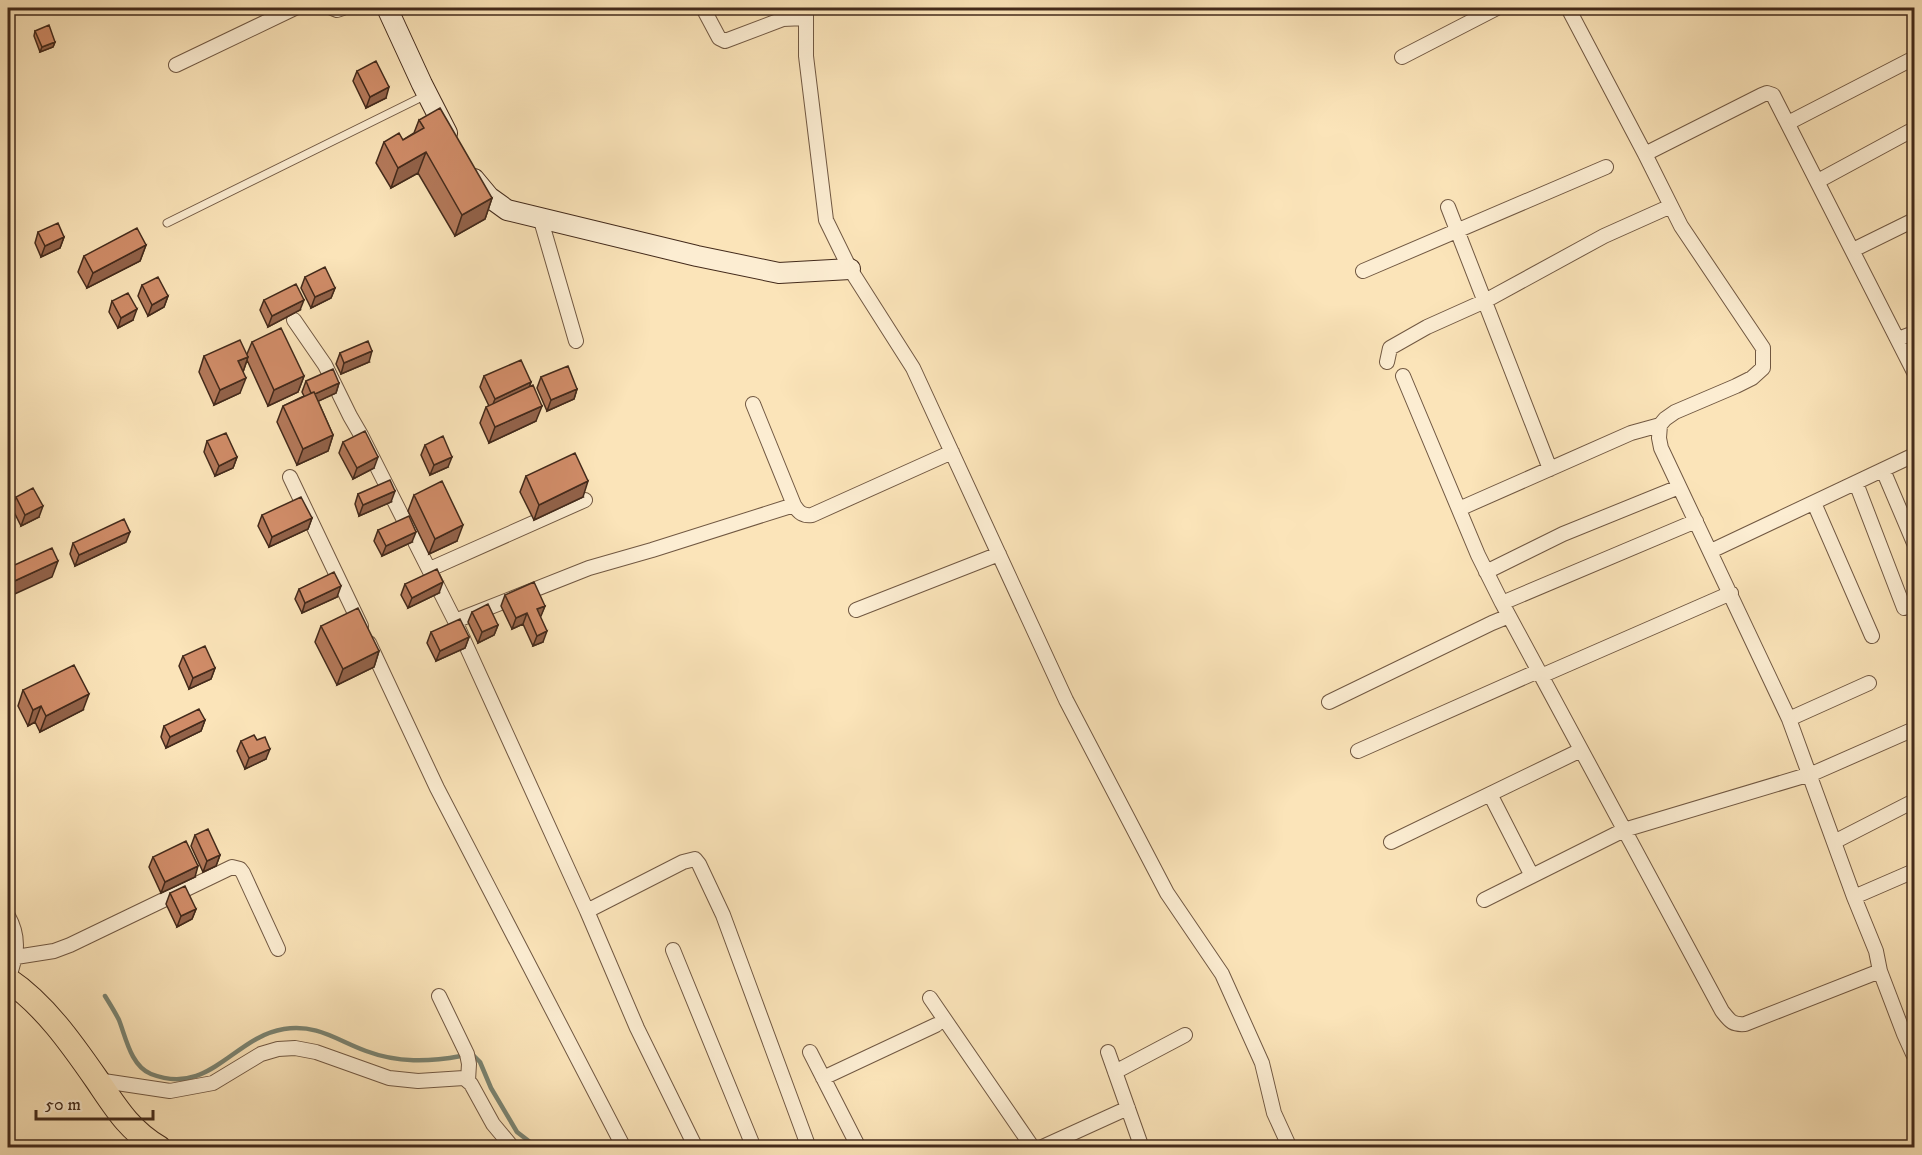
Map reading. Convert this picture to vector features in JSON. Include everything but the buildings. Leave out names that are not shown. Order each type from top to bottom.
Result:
[{"type":"highway","points":[[8,980],[37,1004],[128,1124],[159,1148]]},
{"type":"street","points":[[176,65],[295,8]]},
{"type":"street","points":[[332,8],[337,10],[343,8]]},
{"type":"street","points":[[387,8],[428,94],[475,181],[489,197],[507,210],[779,273],[850,269]]},
{"type":"street","points":[[703,8],[719,38],[725,41],[783,19],[806,13],[806,56],[825,220],[850,269],[913,368],[1066,700],[1167,893],[1222,974],[1262,1064],[1274,1113],[1290,1148]]},
{"type":"street","points":[[1402,57],[1497,8]]},
{"type":"street","points":[[1458,509],[1631,433],[1660,425],[1675,412],[1752,378],[1763,368],[1762,348],[1681,226],[1568,8]]},
{"type":"street","points":[[1788,123],[1914,58]]},
{"type":"street","points":[[1645,154],[1767,93],[1776,98],[1914,372]]},
{"type":"street","points":[[1818,181],[1914,129]]},
{"type":"street","points":[[1364,271],[1606,167]]},
{"type":"street","points":[[1387,362],[1390,348],[1427,327],[1485,301],[1604,236],[1671,206]]},
{"type":"street","points":[[1448,207],[1550,469]]},
{"type":"street","points":[[540,217],[576,341]]},
{"type":"street","points":[[1852,250],[1914,220]]},
{"type":"street","points":[[294,320],[325,365],[430,569],[587,911],[637,1028],[696,1148]]},
{"type":"street","points":[[1898,339],[1914,333]]},
{"type":"street","points":[[1403,376],[1486,572],[1722,1011],[1730,1021],[1737,1025],[1745,1024],[1880,971]]},
{"type":"street","points":[[753,404],[794,505],[802,514],[812,515],[952,452]]},
{"type":"street","points":[[1660,425],[1661,448],[1789,719],[1876,951],[1880,971],[1914,1056]]},
{"type":"street","points":[[1711,551],[1914,455]]},
{"type":"street","points":[[1883,470],[1914,543]]},
{"type":"street","points":[[290,477],[437,788],[624,1148]]},
{"type":"street","points":[[1856,483],[1904,608]]},
{"type":"street","points":[[1486,572],[1563,534],[1679,487]]},
{"type":"street","points":[[430,569],[585,500]]},
{"type":"street","points":[[1814,503],[1872,636]]},
{"type":"street","points":[[455,621],[589,568],[794,505]]},
{"type":"street","points":[[1502,603],[1696,521]]},
{"type":"street","points":[[856,610],[999,554]]},
{"type":"street","points":[[1541,676],[1731,593]]},
{"type":"street","points":[[1329,702],[1509,616]]},
{"type":"street","points":[[1358,751],[1536,672],[1541,676]]},
{"type":"street","points":[[1789,719],[1869,683]]},
{"type":"street","points":[[1484,900],[1624,830],[1814,773],[1914,729]]},
{"type":"street","points":[[1391,842],[1581,750]]},
{"type":"street","points":[[1490,794],[1532,876]]},
{"type":"street","points":[[1834,842],[1914,801]]},
{"type":"street","points":[[587,911],[683,862],[695,860],[699,864],[723,915],[809,1148]]},
{"type":"street","points":[[16,957],[54,951],[70,945],[232,867],[240,869],[243,873],[278,949]]},
{"type":"street","points":[[1854,897],[1914,871]]},
{"type":"street","points":[[8,916],[16,939],[16,957],[8,980]]},
{"type":"street","points":[[673,950],[754,1148]]},
{"type":"street","points":[[439,996],[467,1054],[470,1064],[468,1080],[493,1124],[513,1148]]},
{"type":"street","points":[[930,998],[1033,1148]]},
{"type":"street","points":[[824,1078],[936,1025]]},
{"type":"street","points":[[1115,1072],[1185,1035]]},
{"type":"street","points":[[96,1080],[170,1091],[213,1083],[261,1054],[278,1049],[295,1048],[316,1052],[389,1078],[418,1081],[460,1077],[468,1080]]},
{"type":"street","points":[[810,1052],[858,1145],[842,1148]]},
{"type":"street","points":[[1108,1052],[1142,1148]]},
{"type":"street","points":[[1040,1148],[1128,1108]]},
{"type":"lane","points":[[167,223],[428,94]]},
{"type":"waterway","points":[[8,867],[11,872]]},
{"type":"waterway","points":[[105,996],[119,1020],[130,1051],[139,1065],[151,1074],[172,1079],[190,1078],[206,1072],[266,1034],[296,1028],[317,1031],[390,1058],[425,1060],[461,1056]]},
{"type":"waterway","points":[[473,1055],[480,1062],[491,1088],[517,1132],[542,1148]]}]
